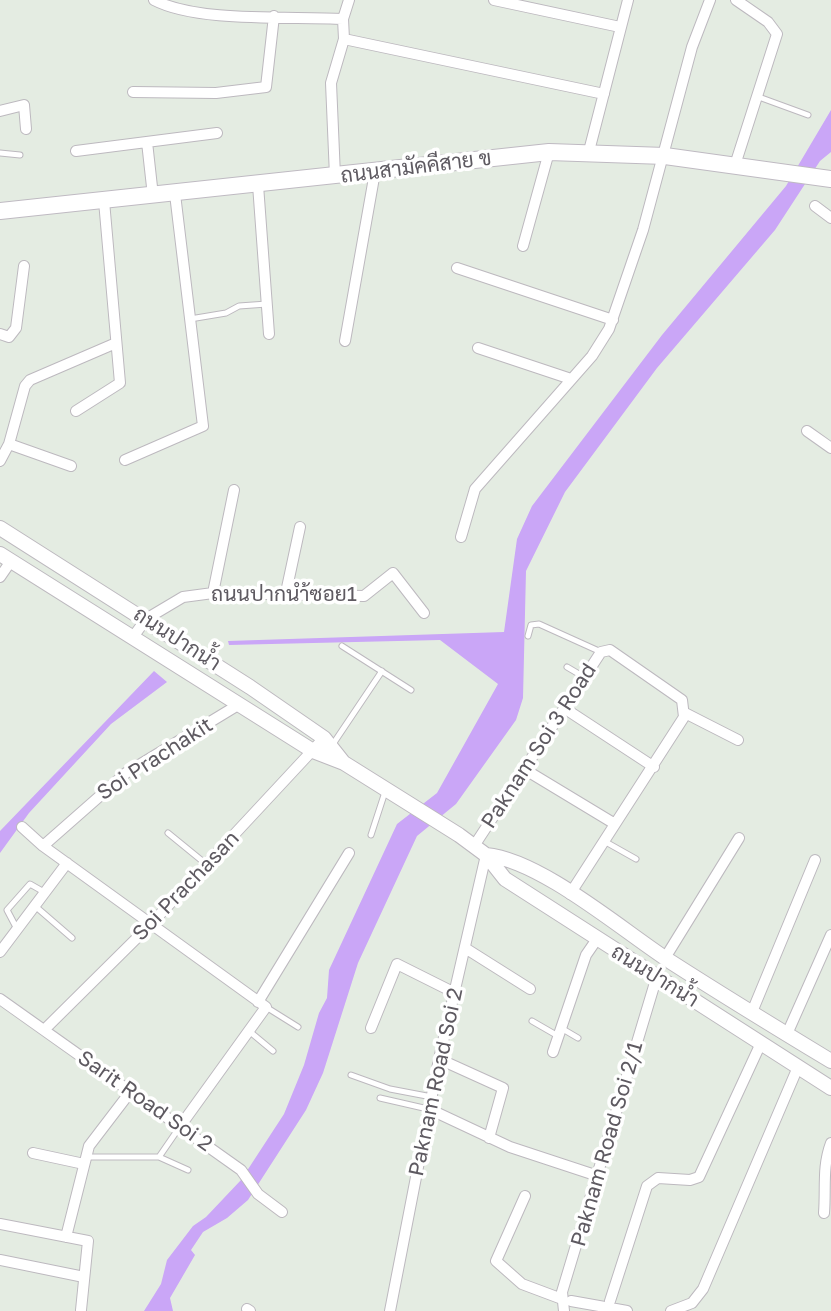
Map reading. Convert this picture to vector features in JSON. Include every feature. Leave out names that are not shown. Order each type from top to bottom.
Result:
[{"type":"main road","name":"ถนนสามัคคีสาย ข","points":[[0,211],[549,152],[589,151],[665,156],[826,178]]},
{"type":"street","points":[[154,0],[170,9],[343,19]]},
{"type":"street","points":[[335,176],[331,82],[344,39],[343,19],[349,0]]},
{"type":"street","points":[[494,0],[620,27]]},
{"type":"street","points":[[589,151],[628,0]]},
{"type":"street","points":[[461,537],[475,489],[592,356],[612,320],[665,156],[688,60],[710,0]]},
{"type":"street","points":[[735,165],[777,34],[768,22],[736,0]]},
{"type":"street","points":[[133,92],[216,93],[266,87],[274,16]]},
{"type":"street","points":[[344,39],[604,94]]},
{"type":"street","points":[[0,111],[24,105],[26,129]]},
{"type":"street","points":[[76,150],[217,133]]},
{"type":"street","points":[[147,142],[153,196]]},
{"type":"street","points":[[523,246],[549,152]]},
{"type":"street","points":[[345,341],[375,172]]},
{"type":"street","points":[[258,185],[269,334]]},
{"type":"street","points":[[125,460],[203,426],[175,194]]},
{"type":"street","points":[[76,411],[120,383],[104,201]]},
{"type":"street","points":[[815,206],[831,218]]},
{"type":"street","points":[[0,334],[9,337],[16,328],[24,266]]},
{"type":"street","points":[[457,268],[612,320]]},
{"type":"street","points":[[0,461],[9,444],[25,386],[30,380],[116,343]]},
{"type":"street","points":[[478,348],[571,379]]},
{"type":"street","points":[[807,431],[831,447]]},
{"type":"street","points":[[9,444],[71,466]]},
{"type":"street","points":[[213,593],[234,490]]},
{"type":"street","points":[[285,597],[300,527]]},
{"type":"street","name":"ถนนปากน้ำ","points":[[0,528],[146,619],[344,763],[459,835],[480,850],[505,879],[831,1088]]},
{"type":"street","points":[[0,577],[6,557]]},
{"type":"street","name":"ถนนปากน้ำ","points":[[6,557],[238,705],[323,748]]},
{"type":"street","name":"ถนนปากนำ้ซอย1","points":[[132,637],[146,619],[183,597],[213,593],[285,597],[364,596],[393,573],[424,613]]},
{"type":"street","points":[[570,894],[682,724],[684,713],[682,701],[604,651]]},
{"type":"street","name":"Paknam Soi 3 Road","points":[[480,850],[524,769],[604,651]]},
{"type":"street","name":"Soi Prachakit","points":[[43,846],[77,812],[126,773],[238,705]]},
{"type":"street","points":[[564,708],[654,767]]},
{"type":"street","points":[[684,713],[738,740]]},
{"type":"street","name":"Soi Prachasan","points":[[44,1030],[323,748]]},
{"type":"street","points":[[524,769],[615,824]]},
{"type":"street","points":[[22,827],[43,846],[150,925],[262,1004]]},
{"type":"street","points":[[665,958],[739,838]]},
{"type":"street","name":"ถนนปากน้ำ","points":[[480,850],[515,861],[570,894],[665,958],[828,1060]]},
{"type":"street","name":"Paknam Road Soi 2","points":[[390,1311],[439,1059],[465,948],[480,850]]},
{"type":"street","points":[[181,1125],[248,1031],[349,853]]},
{"type":"street","points":[[751,1012],[816,860]]},
{"type":"street","points":[[0,952],[67,863]]},
{"type":"street","points":[[787,1034],[831,935]]},
{"type":"street","points":[[553,1052],[586,955],[597,939]]},
{"type":"street","points":[[465,948],[530,989]]},
{"type":"street","points":[[371,1028],[397,964],[455,993]]},
{"type":"street","name":"Paknam Road Soi 2/1","points":[[566,1304],[598,1176],[657,976]]},
{"type":"street","name":"Sarit Road Soi 2","points":[[0,999],[241,1170],[258,1194],[282,1212]]},
{"type":"street","points":[[610,1301],[651,1182],[669,1177],[690,1180],[699,1177],[761,1043]]},
{"type":"street","points":[[439,1059],[503,1088],[503,1097],[489,1138]]},
{"type":"street","points":[[815,1078],[828,1060]]},
{"type":"street","points":[[671,1311],[692,1303],[703,1289],[798,1067]]},
{"type":"street","points":[[66,1237],[89,1146],[131,1091]]},
{"type":"street","points":[[429,1109],[489,1138],[598,1176]]},
{"type":"street","points":[[824,1213],[827,1186],[823,1171],[831,1143]]},
{"type":"street","points":[[33,1153],[85,1160]]},
{"type":"street","points":[[525,1196],[496,1261],[522,1284],[566,1304],[627,1311]]},
{"type":"street","points":[[0,1224],[88,1241],[81,1310]]},
{"type":"street","points":[[0,1260],[84,1277]]},
{"type":"lane","points":[[756,96],[808,115]]},
{"type":"lane","points":[[0,153],[20,155]]},
{"type":"lane","points":[[190,319],[226,313],[232,307],[267,304]]},
{"type":"lane","points":[[528,636],[531,625],[539,624],[604,651]]},
{"type":"lane","points":[[342,646],[411,690]]},
{"type":"lane","points":[[567,667],[584,677]]},
{"type":"lane","points":[[323,748],[382,671]]},
{"type":"lane","points":[[371,835],[386,788]]},
{"type":"lane","points":[[168,833],[207,864]]},
{"type":"lane","points":[[604,841],[636,859]]},
{"type":"lane","points":[[17,929],[7,910],[30,884],[44,892]]},
{"type":"lane","points":[[34,905],[72,939]]},
{"type":"lane","points":[[262,1004],[298,1027]]},
{"type":"lane","points":[[532,1021],[578,1038]]},
{"type":"lane","points":[[248,1031],[273,1051]]},
{"type":"lane","points":[[351,1075],[390,1089],[432,1097]]},
{"type":"lane","points":[[380,1098],[429,1109]]},
{"type":"lane","points":[[159,1157],[181,1125]]},
{"type":"lane","points":[[85,1160],[159,1157],[188,1170]]},
{"type":"shaded area","points":[[831,110],[831,152],[820,161],[775,230],[657,368],[565,492],[526,571],[523,698],[516,720],[456,804],[417,836],[358,963],[323,1073],[306,1110],[248,1200],[227,1218],[203,1232],[191,1250],[195,1255],[170,1298],[173,1311],[144,1311],[161,1284],[167,1260],[193,1226],[206,1217],[241,1180],[284,1114],[304,1065],[319,1013],[327,998],[329,970],[397,824],[437,793],[498,684],[440,640],[229,645],[228,641],[504,632],[517,539],[532,506],[662,335],[786,186]]},
{"type":"shaded area","points":[[154,671],[167,682],[111,724],[29,813],[0,853],[0,831]]}]
